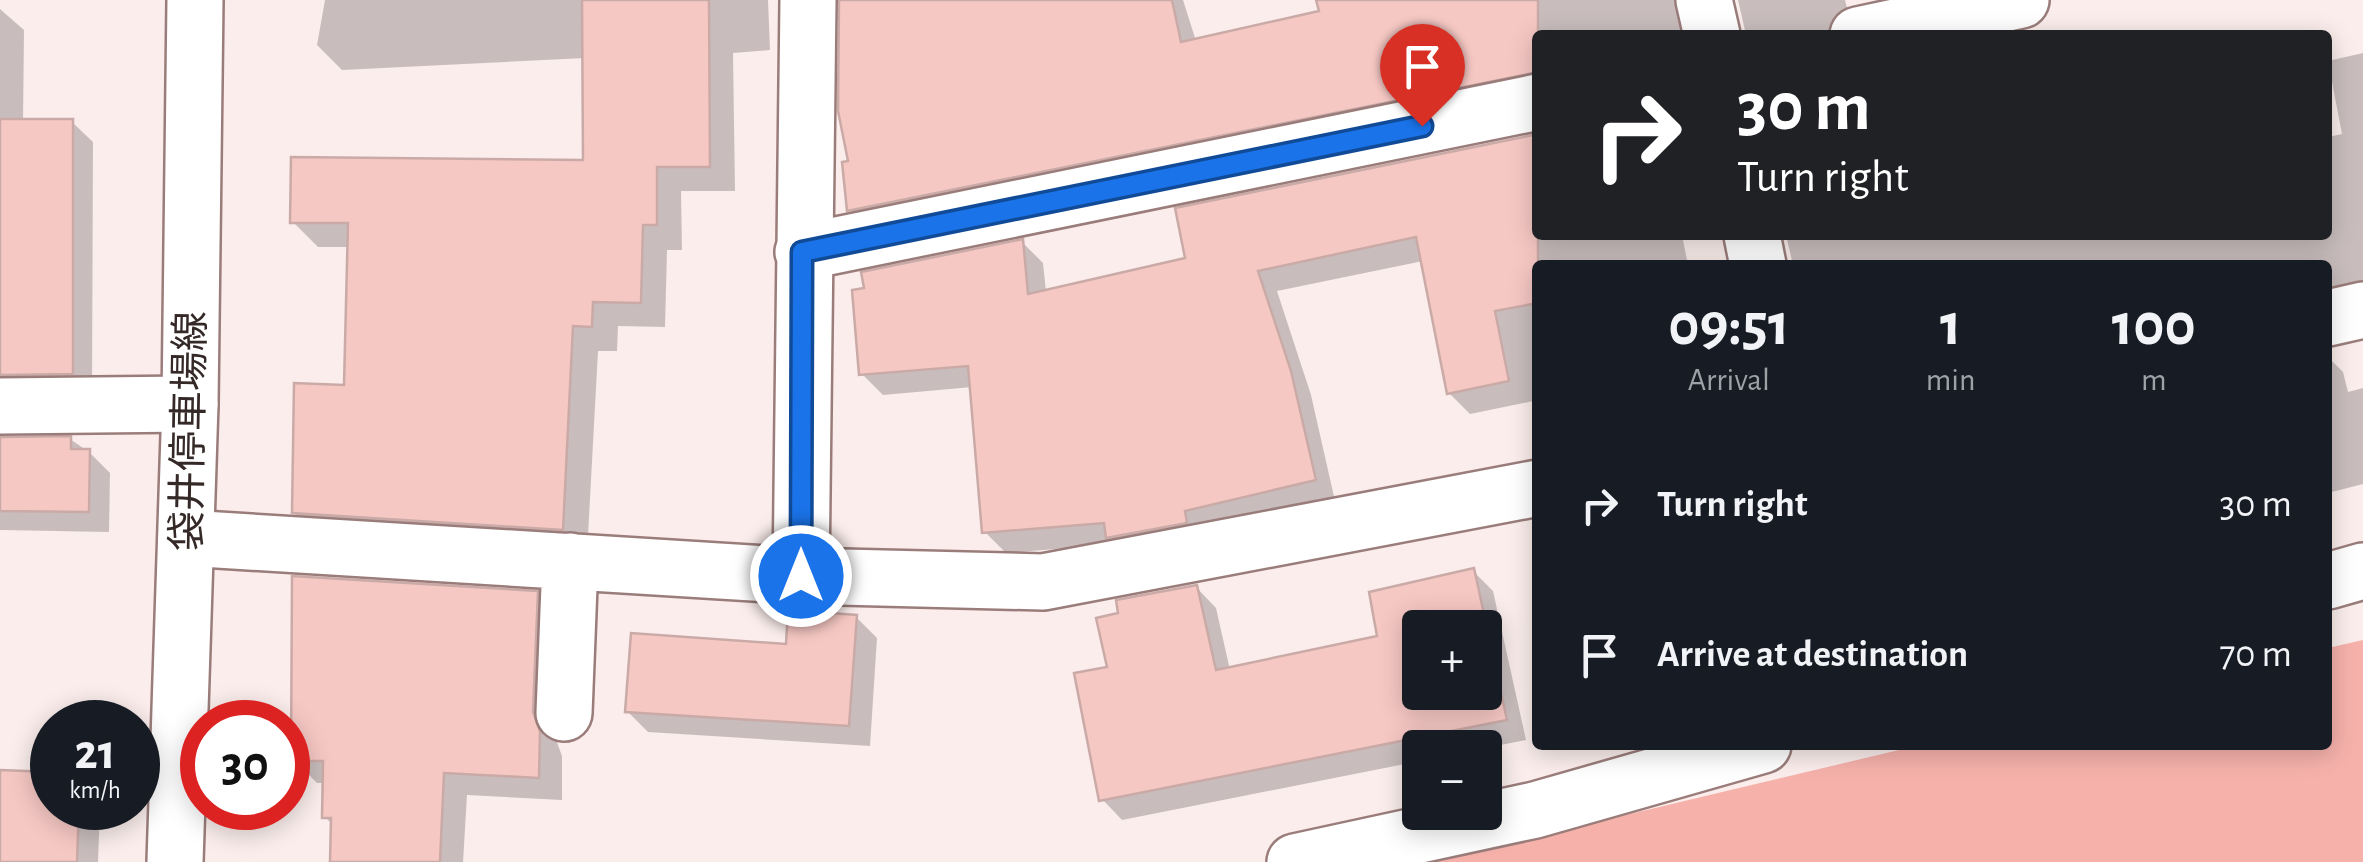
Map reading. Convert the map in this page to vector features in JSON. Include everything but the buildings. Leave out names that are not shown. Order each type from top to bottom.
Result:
[{"type":"street","name":"袋井停車場線","points":[[175,862],[190,404],[196,0]]},
{"type":"street","points":[[801,576],[808,0]]},
{"type":"street","points":[[1704,0],[1711,30]]},
{"type":"street","points":[[1881,30],[2021,0]]},
{"type":"street","points":[[802,252],[1532,103]]},
{"type":"street","points":[[2332,317],[2363,310]]},
{"type":"street","points":[[0,406],[190,404]]},
{"type":"street","points":[[186,538],[801,576],[1043,582],[1532,489]]},
{"type":"street","points":[[564,713],[570,561]]},
{"type":"street","points":[[2332,580],[2363,571]]},
{"type":"street","points":[[1294,862],[1535,810],[1745,750]]},
{"type":"shaded area","points":[[2363,640],[2363,862],[1428,862],[1899,750],[2332,750],[2332,647]]},
{"type":"route","points":[[801,576],[802,252],[1422,126]]}]
